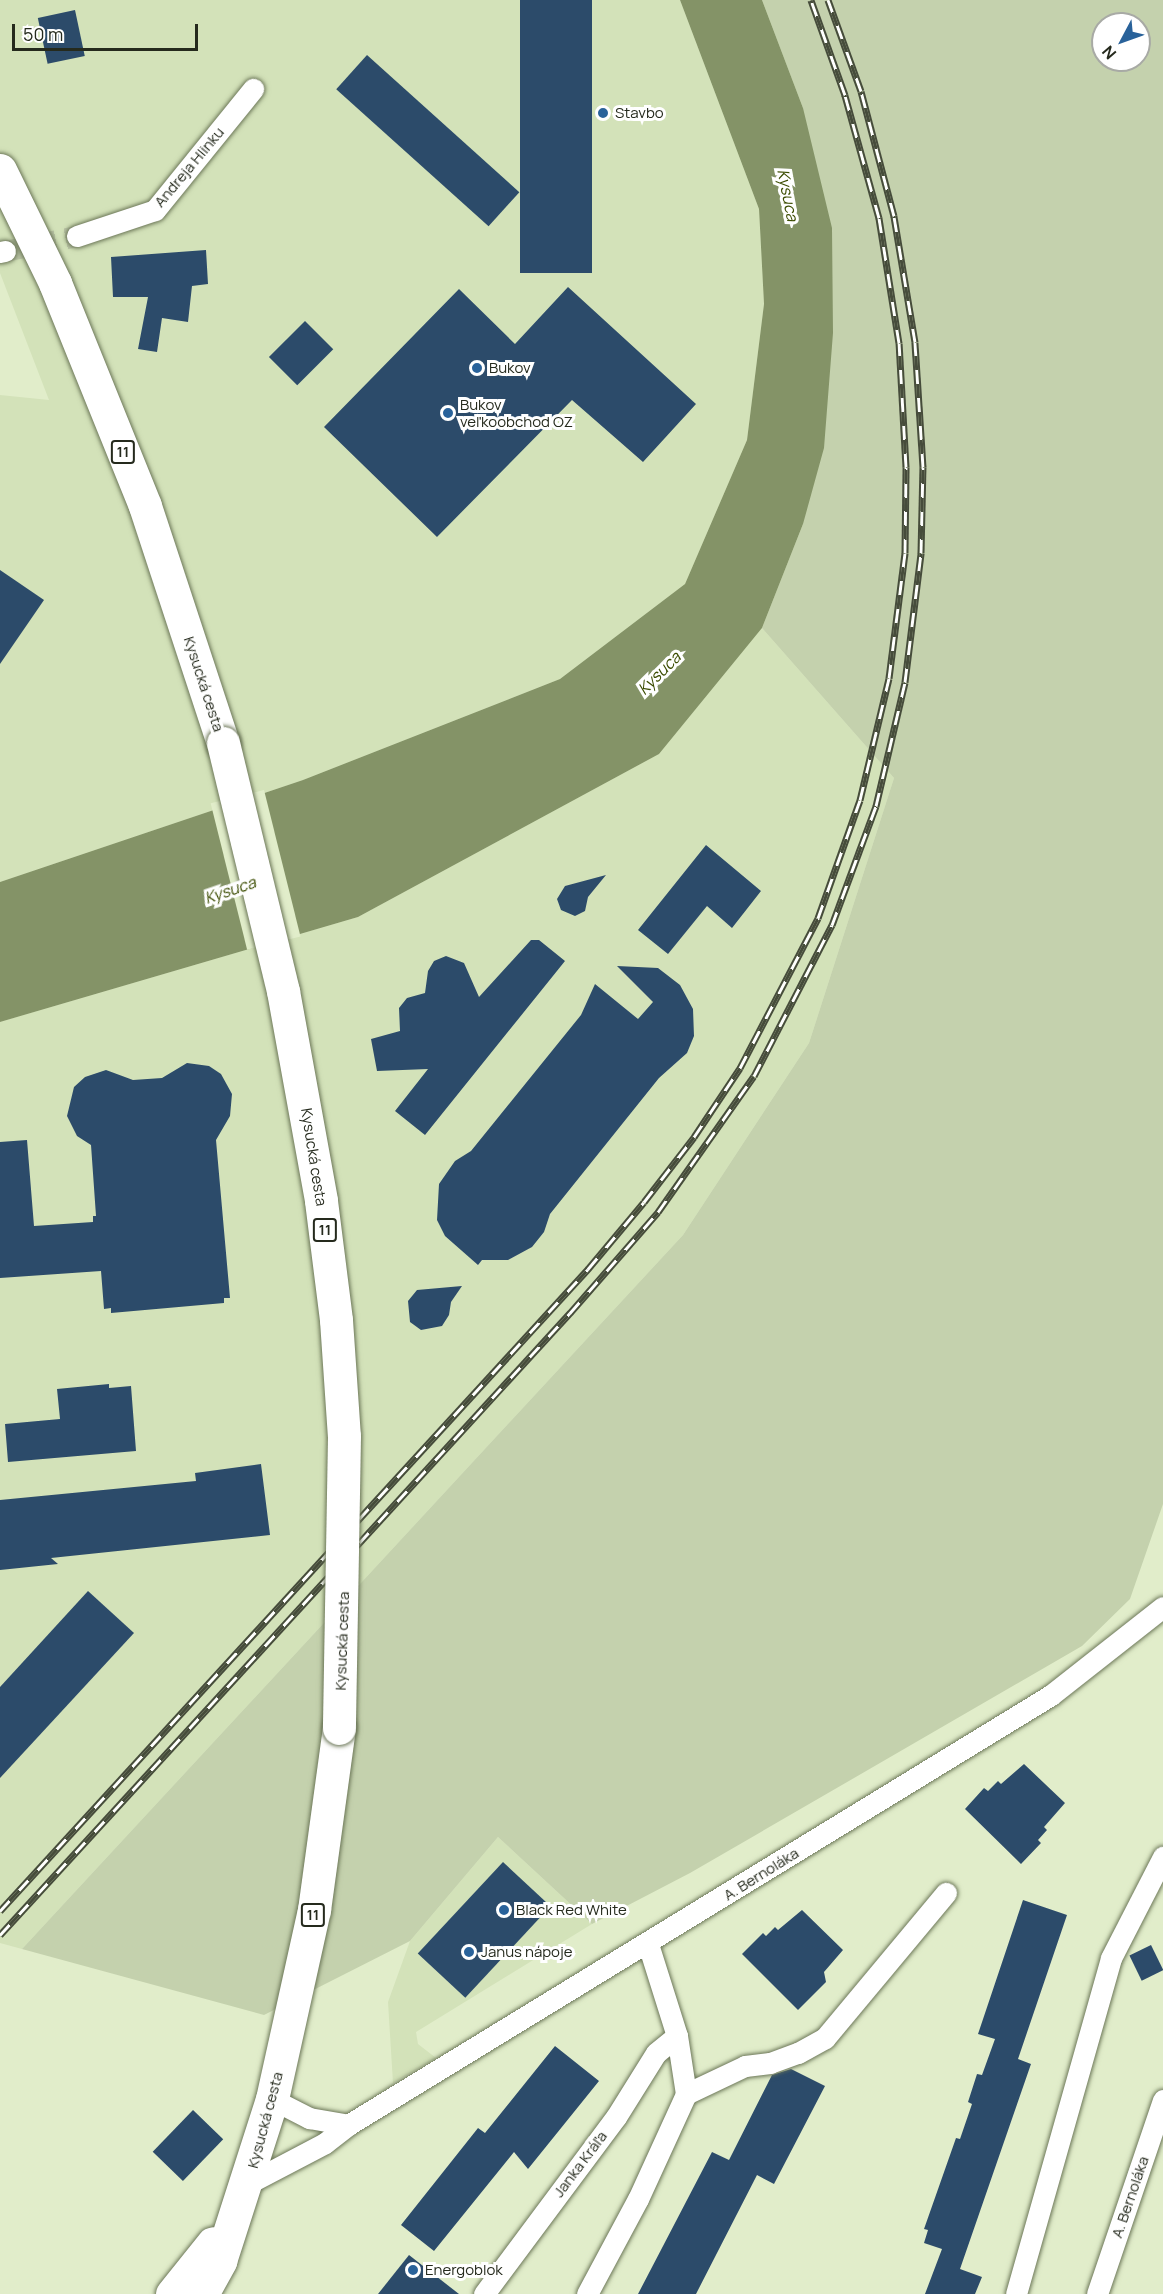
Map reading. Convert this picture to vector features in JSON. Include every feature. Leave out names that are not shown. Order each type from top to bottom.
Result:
[{"type":"main road","name":"Kysucká cesta","points":[[0,170],[55,284],[146,506],[223,743],[280,980],[303,1095],[336,1320],[344,1436],[339,1728],[314,1910],[272,2099],[247,2184],[220,2261],[202,2294]]},
{"type":"main road","name":"Kysucká cesta","points":[[171,2294],[234,2219]]},
{"type":"street","name":"Andreja Hlinku","points":[[77,236],[154,210],[253,89]]},
{"type":"street","name":"A. Bernoláka","points":[[247,2184],[325,2143],[348,2125],[648,1944],[1051,1695],[1163,1607]]},
{"type":"street","points":[[1016,2294],[1111,1958],[1163,1857]]},
{"type":"street","points":[[686,2094],[745,2066],[770,2063],[825,2038],[946,1893]]},
{"type":"street","points":[[587,2294],[638,2199],[686,2094],[677,2036],[648,1944]]},
{"type":"street","name":"Janka Kráľa","points":[[484,2294],[616,2117],[656,2054],[677,2036]]},
{"type":"street","points":[[272,2099],[309,2118],[348,2125]]},
{"type":"street","name":"A. Bernoláka","points":[[1097,2294],[1163,2100]]},
{"type":"shaded area","points":[[0,0],[680,0],[759,209],[764,304],[747,440],[685,584],[560,679],[303,780],[0,882],[0,395],[49,400],[0,273]]},
{"type":"shaded area","points":[[762,0],[1163,0],[1163,1504],[1130,1599],[1082,1646],[690,1873],[592,1924],[498,1837],[410,1941],[264,2015],[22,1949],[683,1235],[809,1043],[894,778],[762,628],[803,524],[803,108]]},
{"type":"shaded area","points":[[762,628],[894,778],[809,1043],[683,1235],[22,1949],[0,1943],[0,1022],[358,917],[659,754]]},
{"type":"shaded area","points":[[498,1837],[592,1924],[416,2032],[418,2044],[436,2058],[393,2083],[388,2002],[410,1941]]},
{"type":"water","name":"Kysuca","points":[[680,0],[762,0],[803,108],[832,228],[833,333],[824,448],[803,524],[762,628],[659,754],[358,917],[0,1022],[0,882],[303,780],[560,679],[685,584],[747,440],[764,304],[759,209]]},
{"type":"pier","points":[[264,790],[301,937],[247,950],[211,803]]},
{"type":"building","points":[[520,0],[592,0],[592,273],[520,273]]},
{"type":"building","points":[[75,10],[85,56],[48,64],[38,18]]},
{"type":"building","points":[[367,55],[519,192],[489,226],[336,89]]},
{"type":"building","points":[[206,250],[208,284],[192,286],[188,322],[162,318],[157,352],[138,349],[148,297],[113,297],[111,257]]},
{"type":"building","name":"Bukov veľkoobchod OZ","points":[[568,287],[696,404],[643,462],[572,400],[437,537],[324,427],[459,289],[515,344]]},
{"type":"building","points":[[305,321],[333,349],[297,385],[269,357]]},
{"type":"building","points":[[0,570],[44,600],[0,664]]},
{"type":"building","points":[[706,845],[761,891],[732,928],[707,906],[668,954],[638,930]]},
{"type":"building","points":[[606,875],[588,897],[585,911],[575,916],[561,910],[557,899],[565,886]]},
{"type":"building","points":[[531,940],[539,940],[565,961],[425,1135],[395,1111],[428,1069],[377,1071],[371,1039],[400,1031],[399,1008],[407,998],[425,993],[428,971],[434,961],[446,956],[464,963],[479,997]]},
{"type":"building","points":[[617,966],[658,968],[680,985],[693,1009],[694,1036],[687,1053],[659,1078],[550,1214],[544,1232],[532,1247],[508,1260],[482,1260],[478,1265],[445,1236],[437,1220],[439,1184],[455,1161],[471,1151],[581,1015],[595,984],[638,1019],[653,1002]]},
{"type":"building","points":[[187,1063],[209,1066],[221,1074],[232,1094],[230,1116],[216,1140],[230,1298],[224,1298],[224,1303],[111,1313],[111,1308],[104,1309],[101,1271],[0,1278],[0,1142],[27,1140],[34,1226],[93,1222],[93,1216],[96,1216],[91,1145],[77,1136],[67,1116],[74,1087],[85,1077],[106,1070],[133,1080],[162,1078]]},
{"type":"building","points":[[462,1286],[451,1302],[449,1315],[442,1326],[421,1330],[410,1322],[408,1301],[417,1290]]},
{"type":"building","points":[[109,1384],[109,1388],[131,1386],[136,1451],[8,1462],[5,1424],[60,1419],[57,1389]]},
{"type":"building","points":[[261,1464],[270,1535],[51,1558],[58,1564],[0,1570],[0,1500],[196,1481],[195,1473]]},
{"type":"building","points":[[88,1591],[134,1633],[0,1778],[0,1687]]},
{"type":"building","points":[[1024,1764],[1065,1803],[1044,1827],[1047,1830],[1038,1840],[1041,1843],[1021,1864],[965,1809],[984,1788],[988,1791],[998,1781],[1001,1784]]},
{"type":"building","points":[[503,1862],[551,1906],[465,1998],[418,1953]]},
{"type":"building","points":[[1023,1900],[1067,1915],[1018,2059],[1031,2064],[960,2269],[982,2277],[975,2294],[925,2294],[942,2249],[924,2243],[928,2230],[924,2229],[956,2138],[960,2139],[972,2104],[968,2102],[977,2074],[982,2075],[995,2039],[978,2034]]},
{"type":"building","points":[[802,1910],[843,1950],[824,1972],[826,1982],[798,2010],[742,1954],[763,1933],[766,1936],[775,1927],[778,1930]]},
{"type":"building","points":[[1151,1945],[1163,1970],[1142,1981],[1129,1956]]},
{"type":"building","points":[[555,2046],[599,2081],[528,2169],[514,2152],[434,2251],[401,2225],[478,2128],[485,2133]]},
{"type":"building","points":[[791,2069],[825,2086],[774,2184],[757,2175],[696,2294],[638,2294],[712,2152],[729,2160],[772,2075]]},
{"type":"building","points":[[193,2110],[223,2139],[183,2181],[153,2152]]},
{"type":"building","name":"Energoblok","points":[[409,2255],[459,2294],[378,2294]]},
{"type":"tunnel","points":[[5,251],[77,236]]},
{"type":"railway","points":[[0,1911],[588,1269],[644,1202],[694,1137],[740,1068],[818,918],[860,800],[889,678],[905,553],[906,467],[899,343],[879,218],[845,95],[811,0]]},
{"type":"railway","points":[[0,1935],[570,1313],[658,1212],[754,1076],[832,925],[876,806],[905,682],[921,553],[923,467],[915,342],[894,216],[861,91],[828,0]]},
{"type":"place","name":"Stavbo","points":[[603,113]]},
{"type":"place","name":"Bukov","points":[[477,368]]},
{"type":"place","name":"Bukov veľkoobchod OZ","points":[[448,413]]},
{"type":"place","name":"Black Red White","points":[[504,1910]]},
{"type":"place","name":"Janus nápoje","points":[[469,1952]]},
{"type":"place","name":"Energoblok","points":[[413,2270]]}]
